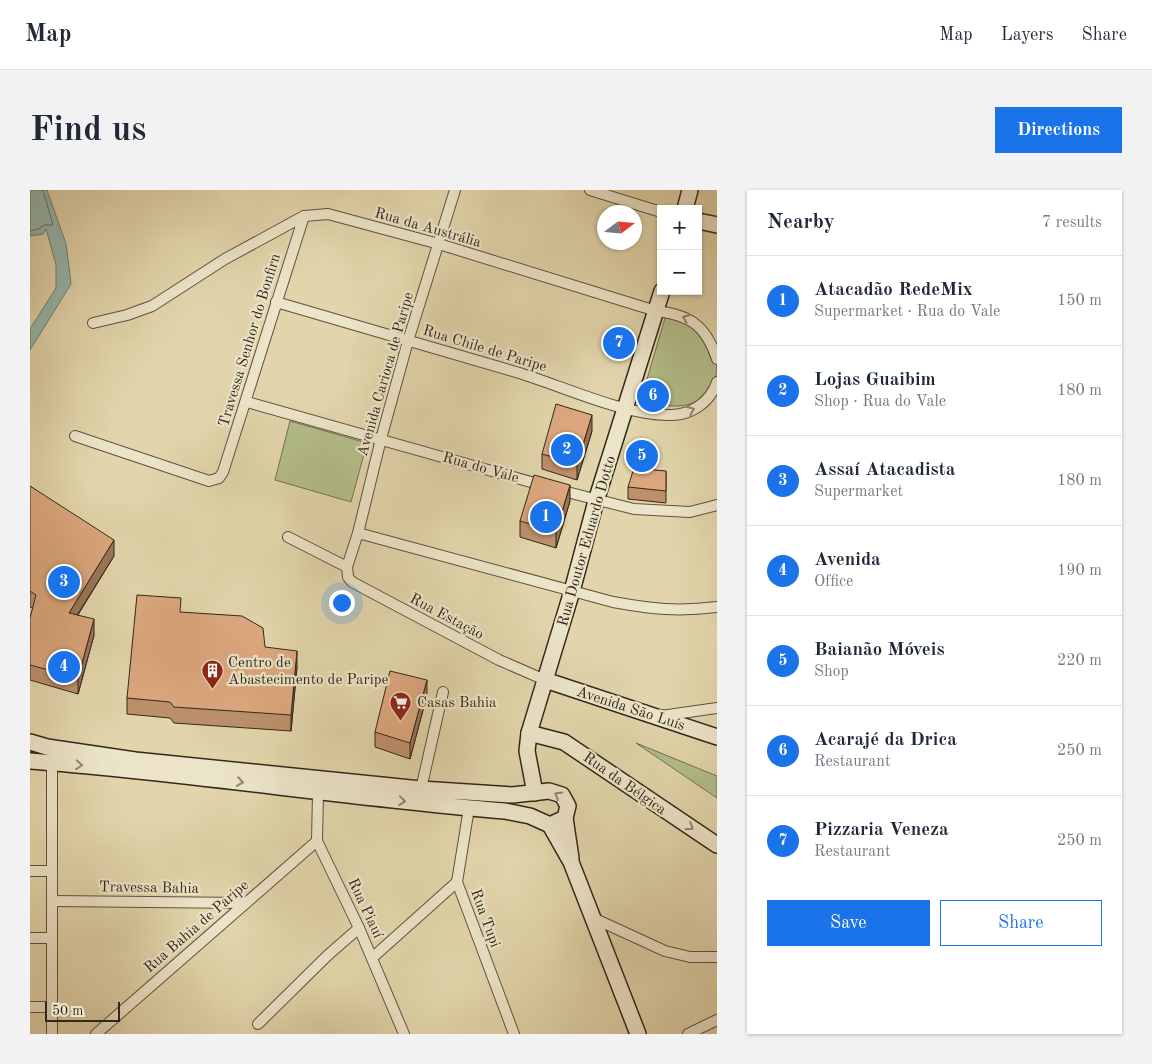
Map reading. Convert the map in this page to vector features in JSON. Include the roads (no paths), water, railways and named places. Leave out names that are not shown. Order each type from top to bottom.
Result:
[{"type":"main road","points":[[686,205],[690,190]]},
{"type":"main road","points":[[702,222],[717,225]]},
{"type":"main road","name":"Rua Doutor Eduardo Dotto","points":[[535,793],[528,751],[529,733],[572,591],[596,501],[661,295]]},
{"type":"main road","name":"Avenida São Luís","points":[[545,680],[660,716],[717,737]]},
{"type":"main road","name":"Rua da Bélgica","points":[[529,733],[564,742],[717,845]]},
{"type":"main road","points":[[30,742],[48,747],[135,760],[421,789],[512,795],[550,791],[562,795],[568,806],[566,818],[571,862]]},
{"type":"main road","points":[[30,761],[190,776],[318,793],[505,811],[530,816],[550,825],[571,862],[638,1034]]},
{"type":"main road","points":[[550,825],[566,818]]},
{"type":"street","name":"Avenida Carioca de Paripe","points":[[347,567],[358,533],[381,438],[408,341],[455,190]]},
{"type":"street","points":[[590,190],[657,211]]},
{"type":"street","name":"Rua da Austrália","points":[[93,323],[127,315],[152,306],[225,259],[304,216],[328,214],[438,244],[656,311],[682,316],[694,322],[705,332],[717,359]]},
{"type":"street","name":"Travessa Senhor do Bonfirn","points":[[75,436],[209,481],[219,478],[223,472],[247,402],[276,302],[304,216]]},
{"type":"street","name":"Rua Chile de Paripe","points":[[276,302],[516,372],[626,408],[669,416],[687,413],[700,406],[708,398],[717,382]]},
{"type":"street","name":"Rua do Vale","points":[[247,402],[381,438],[596,501],[634,509],[690,512],[717,505]]},
{"type":"street","points":[[358,533],[613,602],[654,610],[683,611],[717,607]]},
{"type":"street","points":[[288,537],[347,567]]},
{"type":"street","name":"Rua Estação","points":[[347,567],[348,575],[352,582],[499,660],[545,680]]},
{"type":"street","points":[[421,789],[443,692]]},
{"type":"street","points":[[660,716],[717,708]]},
{"type":"street","points":[[693,728],[703,711]]},
{"type":"street","points":[[52,763],[52,1034]]},
{"type":"street","name":"Rua Piauí","points":[[318,793],[318,841],[359,928],[404,1034]]},
{"type":"street","name":"Rua Tupi","points":[[469,808],[457,882],[514,1034]]},
{"type":"street","name":"Rua Bahia de Paripe","points":[[96,1034],[318,841]]},
{"type":"street","points":[[30,871],[51,871]]},
{"type":"street","points":[[372,958],[457,882]]},
{"type":"street","name":"Travessa Bahia","points":[[52,901],[245,903]]},
{"type":"street","points":[[592,918],[665,952],[690,957],[717,957]]},
{"type":"street","points":[[258,1024],[328,955],[359,928]]},
{"type":"street","points":[[30,938],[52,938]]},
{"type":"street","points":[[30,1007],[51,1007]]},
{"type":"street","points":[[688,1034],[717,1020]]},
{"type":"water","points":[[30,190],[47,190],[66,244],[71,284],[30,350],[30,329],[56,288],[56,265],[46,229],[43,234],[30,236]]},
{"type":"place","name":"Pizzaria Veneza","points":[[619,343]]},
{"type":"place","name":"Acarajé da Drica","points":[[653,396]]},
{"type":"place","name":"Lojas Guaibim","points":[[567,450]]},
{"type":"place","name":"Baianão Móveis","points":[[642,456]]},
{"type":"place","name":"Atacadão RedeMix","points":[[546,517]]},
{"type":"place","name":"Assaí Atacadista","points":[[64,582]]},
{"type":"place","name":"Avenida","points":[[64,667]]},
{"type":"place","name":"Centro de Abastecimento de Paripe","points":[[212,690]]},
{"type":"place","name":"Casas Bahia","points":[[401,721]]}]
